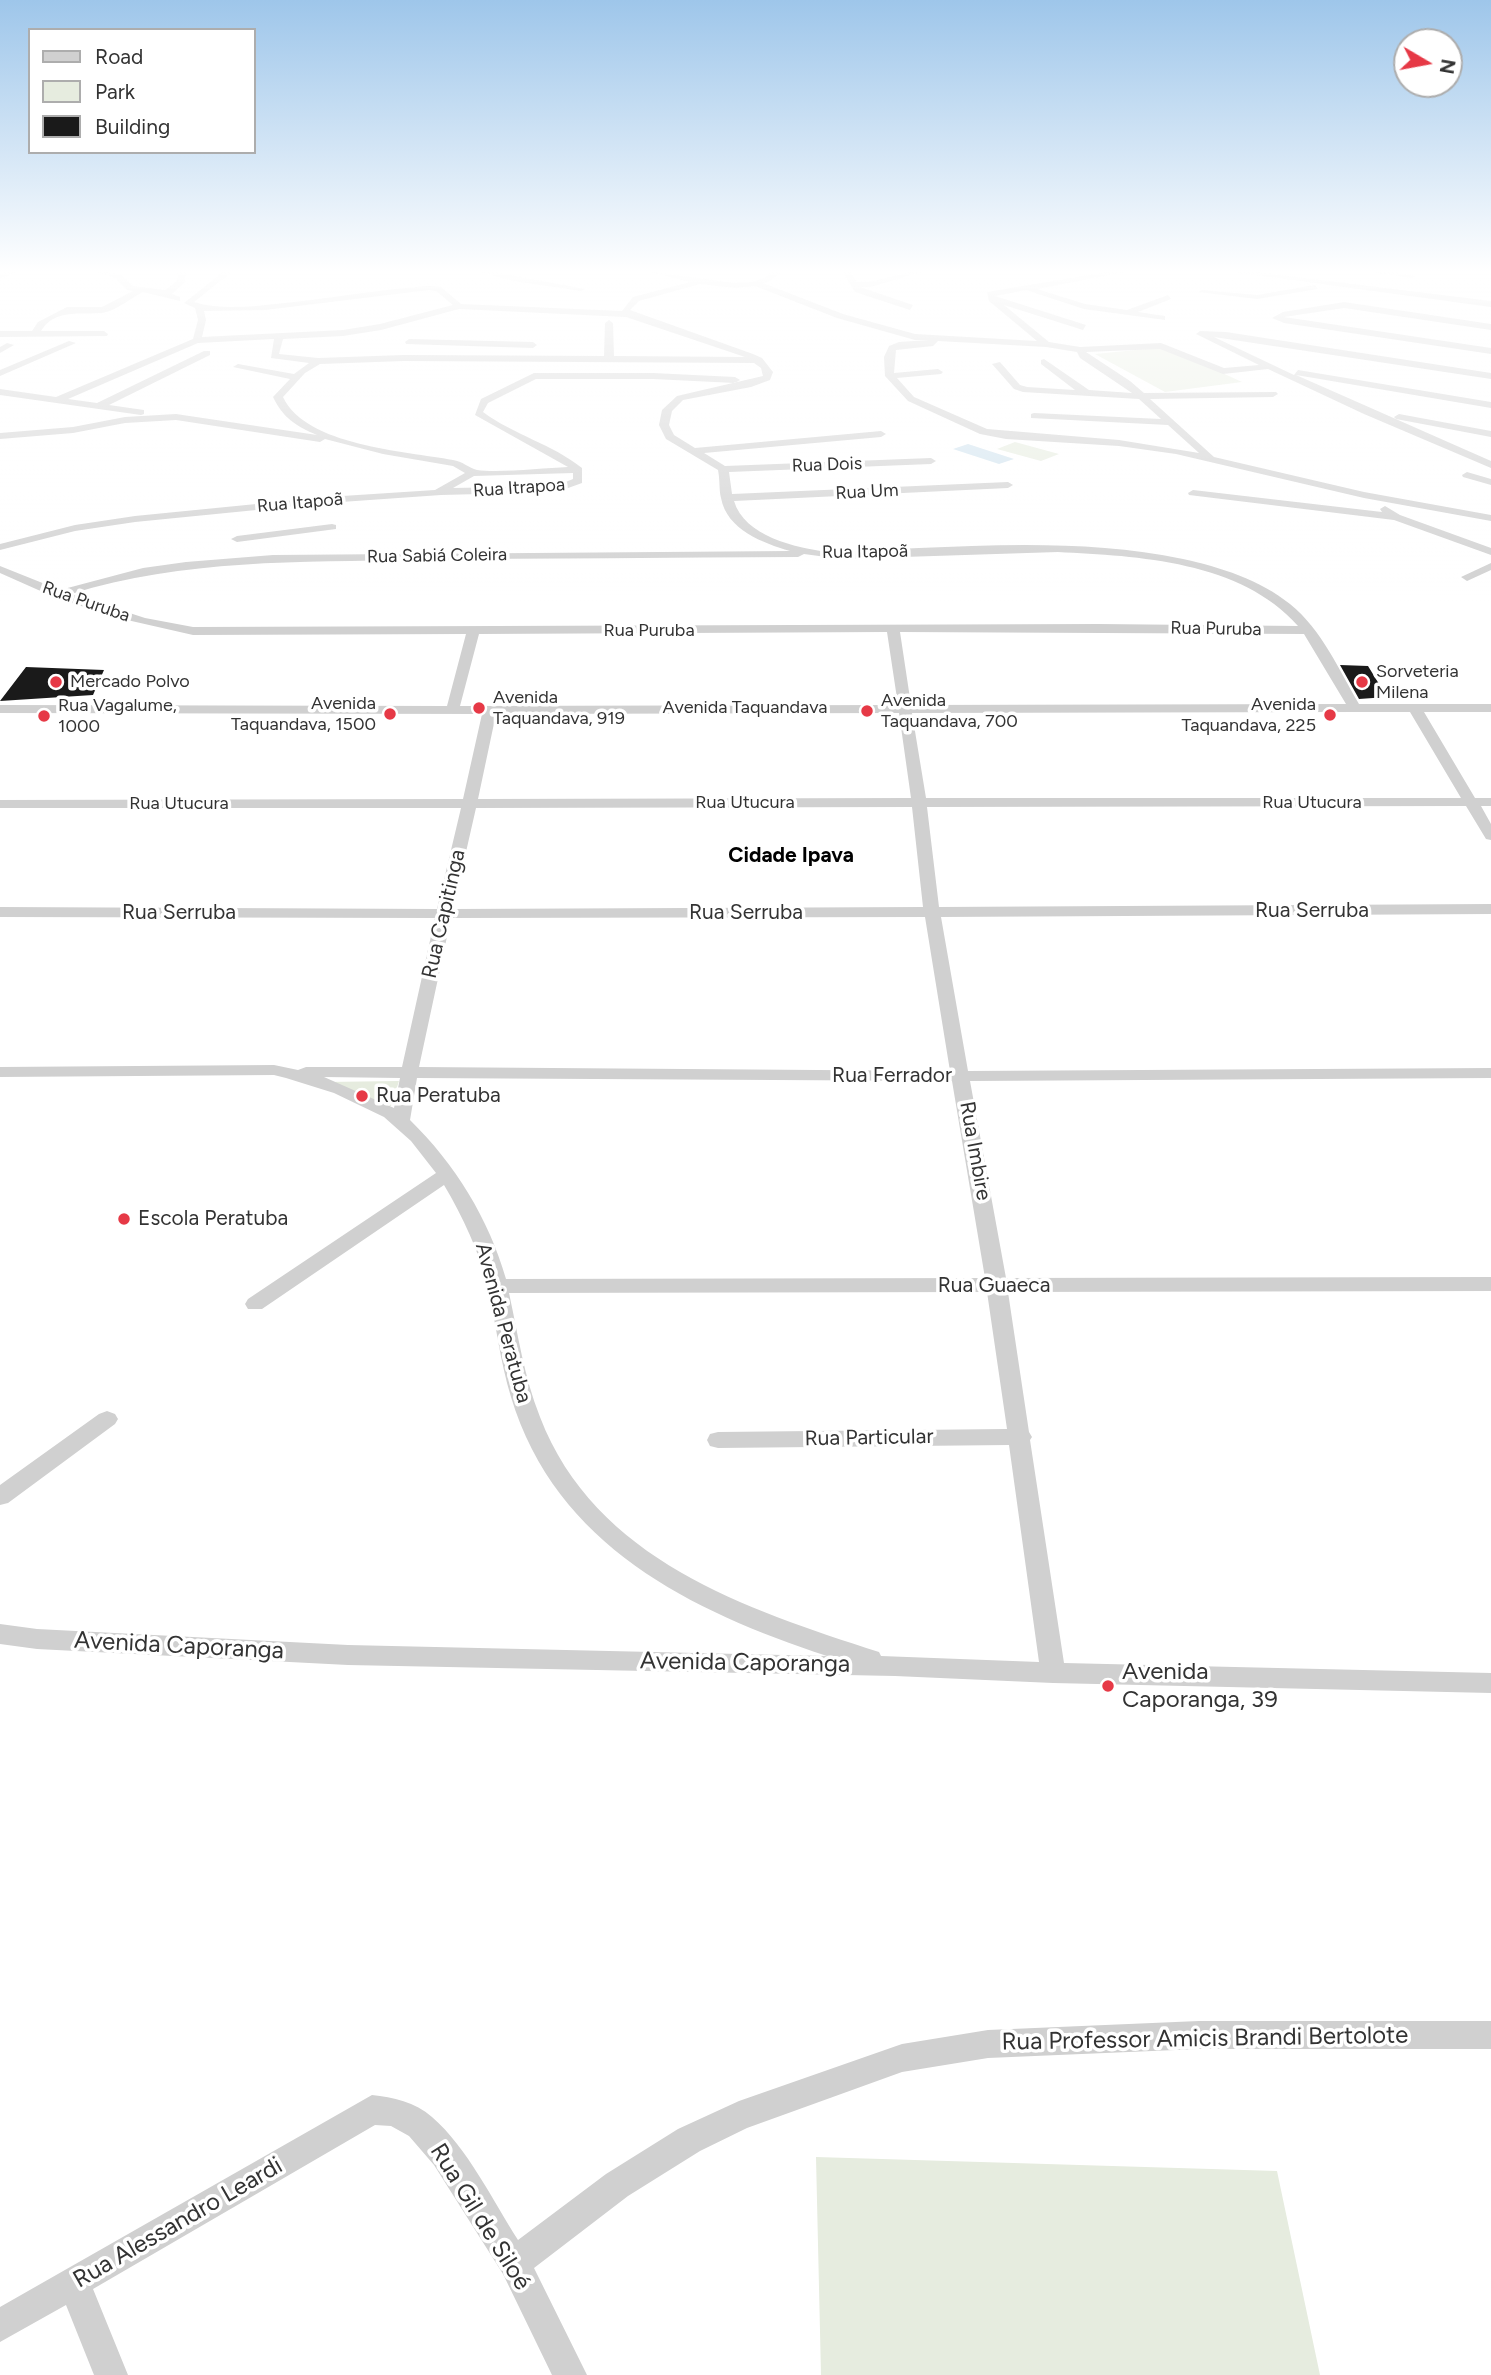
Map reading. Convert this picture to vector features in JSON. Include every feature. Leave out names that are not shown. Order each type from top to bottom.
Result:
[{"type":"street","points":[[56,400],[99,382]]},
{"type":"street","points":[[98,406],[148,382]]},
{"type":"street","points":[[291,382],[278,397],[279,407],[285,415],[338,442]]},
{"type":"street","name":"Rua Itrapoa","points":[[437,493],[557,489],[578,481],[578,470],[552,450],[488,421],[478,413],[484,401],[520,382]]},
{"type":"street","points":[[553,382],[587,387]]},
{"type":"street","points":[[723,469],[670,437],[664,425],[667,410],[675,400],[757,382]]},
{"type":"street","points":[[895,382],[911,399],[984,432],[1131,445],[1212,460],[1364,495],[1491,518]]},
{"type":"street","points":[[1013,382],[1020,389],[1142,396],[1273,394]]},
{"type":"street","points":[[1071,382],[1086,393]]},
{"type":"street","points":[[1124,382],[1212,460]]},
{"type":"street","points":[[1300,382],[1491,465]]},
{"type":"street","points":[[1350,382],[1491,406]]},
{"type":"street","points":[[0,392],[338,442],[455,463],[472,473],[578,470]]},
{"type":"street","points":[[1482,414],[1491,406]]},
{"type":"street","points":[[1367,412],[1470,426],[1491,434]]},
{"type":"street","points":[[1034,416],[1171,422]]},
{"type":"street","points":[[0,436],[73,430],[125,420],[176,417]]},
{"type":"street","points":[[693,451],[881,434]]},
{"type":"street","name":"Rua Dois","points":[[723,469],[931,461]]},
{"type":"street","name":"Rua Itapoã","points":[[723,469],[726,498],[738,521],[750,531],[820,554],[1108,550],[1155,557],[1248,583],[1285,606],[1307,630],[1355,709]]},
{"type":"street","name":"Rua Itapoã","points":[[0,547],[75,528],[214,511],[437,493],[472,473]]},
{"type":"street","points":[[1467,475],[1491,482]]},
{"type":"street","name":"Rua Um","points":[[726,498],[1008,485]]},
{"type":"street","points":[[1192,494],[1396,517],[1491,552]]},
{"type":"street","points":[[1364,495],[1396,517]]},
{"type":"street","points":[[214,511],[230,530],[245,560]]},
{"type":"street","points":[[230,530],[332,527]]},
{"type":"street","name":"Rua Sabiá Coleira","points":[[58,594],[129,573],[245,560],[567,554],[820,554]]},
{"type":"street","points":[[1467,577],[1491,566]]},
{"type":"street","name":"Rua Puruba","points":[[0,569],[122,617],[193,631],[1307,630]]},
{"type":"street","name":"Rua Imbire","points":[[893,630],[919,803],[932,913],[1021,1437],[1053,1673]]},
{"type":"street","points":[[453,709],[472,632]]},
{"type":"street","name":"Avenida Taquandava","points":[[0,709],[1491,708]]},
{"type":"street","name":"Rua Capitinga","points":[[401,1121],[442,914],[471,804],[490,709]]},
{"type":"street","points":[[1415,709],[1491,836]]},
{"type":"street","points":[[0,721],[65,711]]},
{"type":"street","name":"Rua Utucura","points":[[0,804],[1491,802]]},
{"type":"street","name":"Rua Serruba","points":[[0,912],[442,914],[1491,909]]},
{"type":"street","name":"Avenida Peratuba","points":[[0,1072],[214,1069],[293,1072],[348,1093],[401,1121],[446,1175],[470,1213],[498,1286],[507,1344],[525,1409],[548,1456],[603,1527],[634,1553],[704,1596],[781,1630],[895,1666]]},
{"type":"street","name":"Rua Ferrador","points":[[293,1072],[961,1076],[1491,1073]]},
{"type":"street","points":[[255,1304],[446,1175]]},
{"type":"street","name":"Rua Guaeca","points":[[498,1286],[1491,1284]]},
{"type":"street","points":[[0,1497],[107,1419]]},
{"type":"street","name":"Rua Particular","points":[[718,1440],[1021,1437]]},
{"type":"street","name":"Avenida Caporanga","points":[[0,1634],[37,1639],[348,1655],[1491,1682]]},
{"type":"street","name":"Rua Professor Amicis Brandi Bertolote","points":[[514,2263],[617,2185],[689,2140],[739,2116],[902,2058],[988,2044],[1199,2035],[1491,2035]]},
{"type":"street","name":"Rua Gil de Siloé","points":[[354,2119],[372,2110],[395,2112],[420,2126],[445,2154],[514,2263],[570,2375]]},
{"type":"street","name":"Rua Alessandro Leardi","points":[[0,2325],[354,2119]]},
{"type":"street","points":[[74,2283],[111,2375]]},
{"type":"green space","points":[[1146,382],[1242,382],[1165,392]]},
{"type":"green space","points":[[1015,442],[1059,454],[1041,461],[997,449]]},
{"type":"green space","points":[[399,1081],[391,1106],[325,1082]]},
{"type":"green space","points":[[816,2157],[1277,2171],[1320,2375],[821,2375]]},
{"type":"water","points":[[968,444],[1014,459],[999,464],[953,449]]},
{"type":"building","name":"Sorveteria Milena","points":[[1340,665],[1368,666],[1387,697],[1359,699]]},
{"type":"building","name":"Mercado Polvo","points":[[26,667],[104,670],[93,695],[0,701]]},
{"type":"place","name":"Mercado Polvo","points":[[56,682]]},
{"type":"place","name":"Sorveteria Milena","points":[[1362,682]]},
{"type":"place","name":"Avenida Taquandava, 919","points":[[479,708]]},
{"type":"place","name":"Avenida Taquandava, 700","points":[[867,711]]},
{"type":"place","name":"Avenida Taquandava, 1500","points":[[390,714]]},
{"type":"place","name":"Avenida Taquandava, 225","points":[[1330,715]]},
{"type":"place","name":"Rua Vagalume, 1000","points":[[44,716]]},
{"type":"place","name":"Rua Peratuba","points":[[362,1096]]},
{"type":"place","name":"Escola Peratuba","points":[[124,1219]]},
{"type":"place","name":"Avenida Caporanga, 39","points":[[1108,1686]]},
{"type":"district","name":"Cidade Ipava","points":[[791,856]]}]
